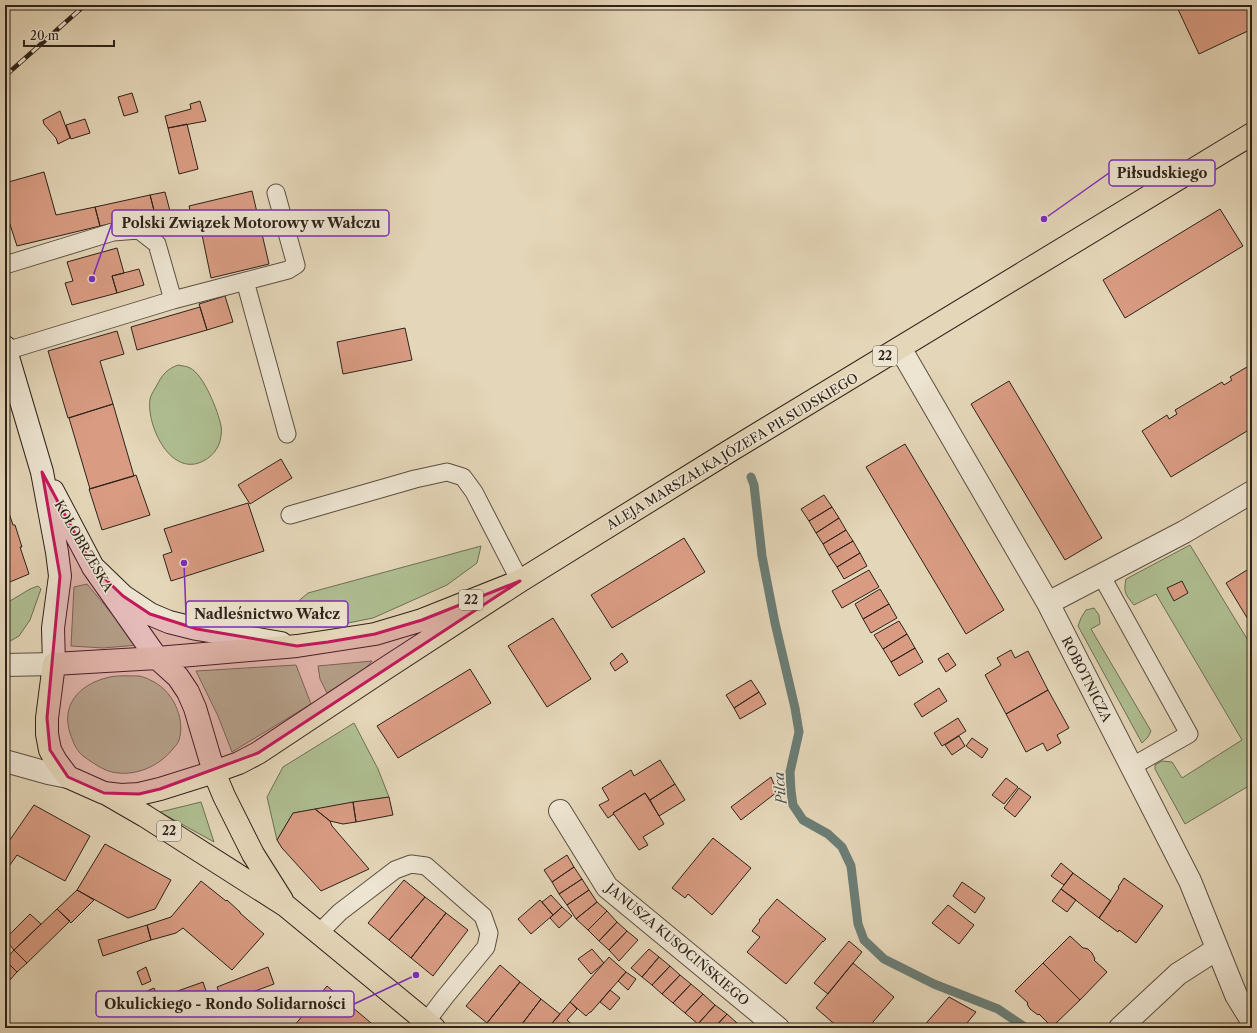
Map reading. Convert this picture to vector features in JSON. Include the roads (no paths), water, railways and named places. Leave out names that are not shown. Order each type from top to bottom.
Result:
[{"type":"main road","name":"ALEJA MARSZAŁKA JÓZEFA PIŁSUDSKIEGO","points":[[104,793],[122,795],[139,794],[160,789],[239,763],[258,753],[520,581],[728,452],[1252,134]]},
{"type":"main road","name":"ALEJA MARSZAŁKA JÓZEFA PIŁSUDSKIEGO","points":[[157,658],[297,646],[375,634],[422,620],[520,581]]},
{"type":"main road","name":"22","points":[[157,658],[54,664],[47,718],[47,734],[50,750],[56,761],[68,777],[104,793],[145,816],[286,906],[430,1025]]},
{"type":"main road","points":[[157,658],[178,677],[188,692],[195,708],[214,772],[224,796],[252,854],[286,906]]},
{"type":"street","name":"ROBOTNICZA","points":[[900,348],[1048,603],[1190,881],[1236,995],[1252,1021]]},
{"type":"street","name":"KOŁOBRZESKA","points":[[6,349],[42,472],[57,552],[60,576],[53,628],[54,664]]},
{"type":"street","name":"KOŁOBRZESKA","points":[[42,472],[93,567],[157,658]]},
{"type":"street","points":[[1048,603],[1184,532],[1246,502]]},
{"type":"street","points":[[93,567],[123,596],[150,614],[169,622],[197,629],[297,646]]},
{"type":"street","points":[[5,665],[54,664]]},
{"type":"street","points":[[5,761],[68,777]]},
{"type":"street","name":"JANUSZA KUSOCIŃSKIEGO","points":[[560,811],[607,887],[778,1028]]},
{"type":"street","points":[[1120,1028],[1178,974],[1217,948]]},
{"type":"lane","points":[[6,349],[173,300],[288,270],[296,265],[276,193]]},
{"type":"lane","points":[[5,265],[113,232],[140,230],[157,244],[173,300]]},
{"type":"lane","points":[[245,281],[287,434]]},
{"type":"lane","points":[[290,515],[416,479],[447,472],[463,476],[474,492],[520,581]]},
{"type":"lane","points":[[1101,575],[1189,734],[1132,766]]},
{"type":"lane","points":[[318,934],[340,912],[395,870],[411,864],[426,866],[483,916],[490,933],[486,946],[445,997],[430,1025]]},
{"type":"waterway","name":"Pilca","points":[[751,477],[754,485],[762,556],[799,732],[790,772],[793,805],[803,820],[828,834],[842,847],[851,866],[858,924],[864,940],[884,959],[934,984],[998,1009],[1024,1028]]},
{"type":"railway","points":[[5,76],[85,5]]},
{"type":"place","name":"Piłsudskiego","points":[[1044,219]]},
{"type":"place","name":"Polski Związek Motorowy w Wałczu","points":[[92,279]]},
{"type":"place","name":"Nadleśnictwo Wałcz","points":[[184,563]]},
{"type":"place","name":"Okulickiego - Rondo Solidarności","points":[[416,975]]}]
